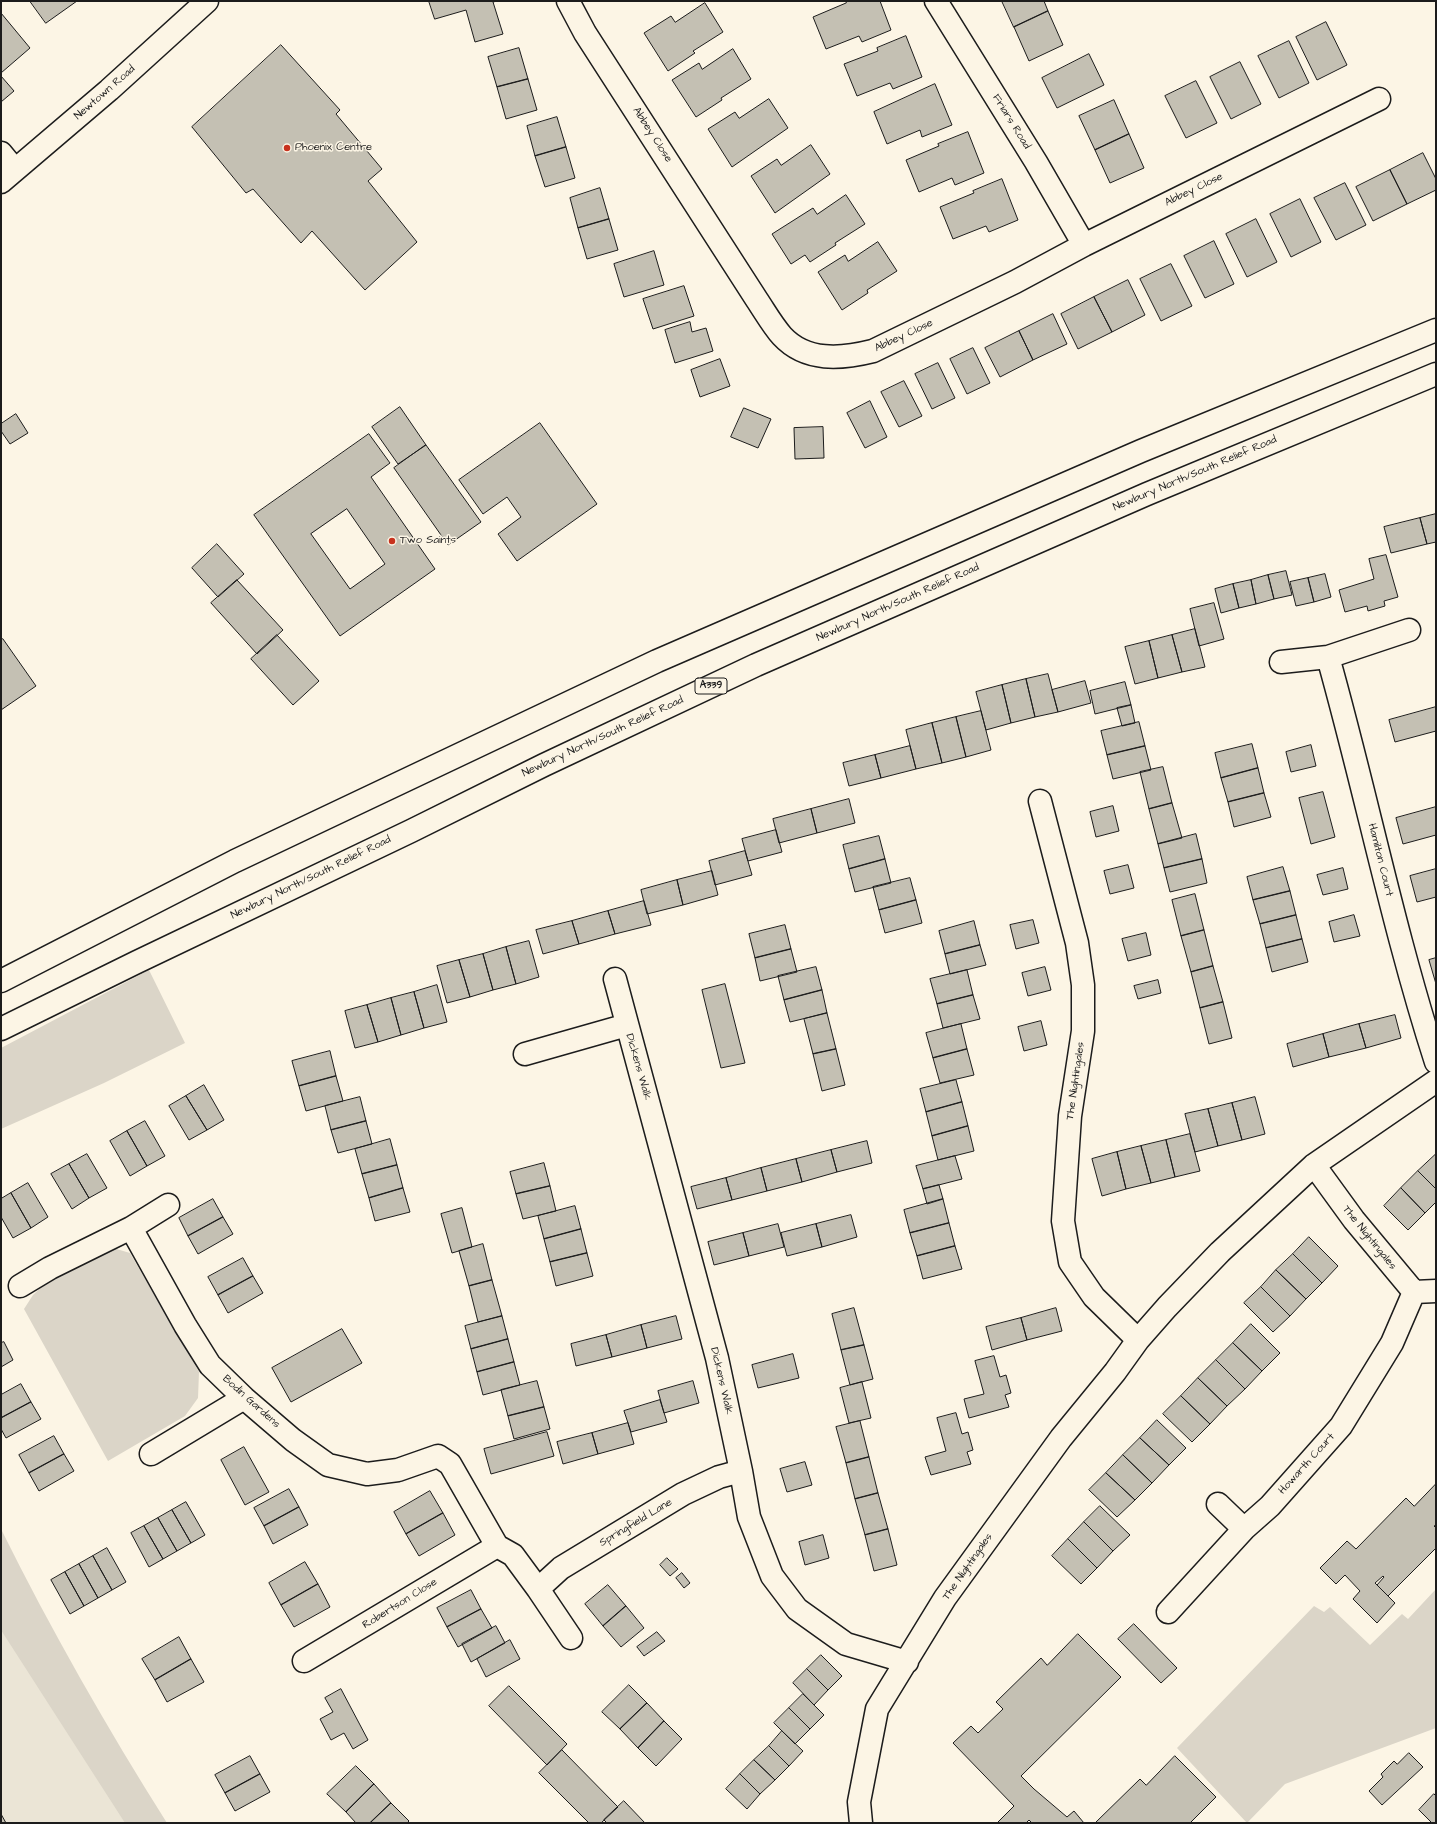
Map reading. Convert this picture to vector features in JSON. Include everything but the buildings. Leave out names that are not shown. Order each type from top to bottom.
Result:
[{"type":"main road","name":"Newtown Road","points":[[8,176],[114,85],[208,1]]},
{"type":"main road","name":"Abbey Close","points":[[568,1],[586,33],[757,300],[782,336],[793,346],[806,353],[820,356],[837,358],[855,356],[873,351],[1015,282],[1084,245],[1379,99]]},
{"type":"main road","name":"Friars Road","points":[[936,1],[1043,174],[1084,245]]},
{"type":"main road","points":[[1,153],[8,176]]},
{"type":"main road","points":[[1,981],[235,861],[657,660],[1141,451],[1436,330]]},
{"type":"main road","name":"Newbury North/South Relief Road","points":[[1,1029],[544,765],[756,665],[1154,491],[1436,374]]},
{"type":"main road","points":[[1281,662],[1328,657],[1409,630]]},
{"type":"main road","name":"Hamilton Court","points":[[1328,657],[1344,714],[1414,995],[1436,1062]]},
{"type":"main road","name":"The Nightingales","points":[[1040,801],[1078,943],[1084,985],[1083,1031],[1070,1116],[1063,1220],[1070,1262],[1094,1297],[1138,1340]]},
{"type":"main road","name":"Dickens Walk","points":[[614,979],[717,1358],[741,1472],[748,1517],[772,1576],[797,1609],[846,1644],[907,1662]]},
{"type":"main road","name":"Dickens Walk","points":[[525,1054],[627,1025]]},
{"type":"main road","name":"The Nightingales","points":[[861,1823],[859,1802],[877,1709],[955,1583],[1061,1438],[1115,1372],[1138,1340],[1167,1307],[1220,1252],[1314,1164],[1436,1081]]},
{"type":"main road","name":"The Nightingales","points":[[1314,1164],[1354,1220],[1414,1292]]},
{"type":"main road","points":[[20,1286],[50,1268],[131,1228],[168,1205]]},
{"type":"main road","name":"Bodin Gardens","points":[[131,1228],[185,1325],[210,1365],[244,1398],[293,1440],[328,1465],[367,1474],[398,1470],[438,1456],[450,1464],[497,1546]]},
{"type":"main road","points":[[1414,1292],[1436,1290]]},
{"type":"main road","name":"Howarth Court","points":[[1168,1612],[1244,1529],[1270,1506],[1341,1426],[1392,1343],[1414,1292]]},
{"type":"main road","points":[[151,1454],[244,1398]]},
{"type":"main road","name":"Springfield Lane","points":[[538,1589],[561,1568],[683,1494],[719,1477],[741,1472]]},
{"type":"main road","points":[[1218,1504],[1244,1529]]},
{"type":"main road","points":[[497,1546],[512,1555],[538,1589],[571,1638]]},
{"type":"main road","name":"Robertson Close","points":[[304,1661],[497,1546]]},
{"type":"shaded area","points":[[149,970],[185,1043],[104,1083],[1,1129],[1,1048]]},
{"type":"shaded area","points":[[113,1248],[130,1253],[199,1372],[198,1398],[185,1416],[108,1461],[24,1309],[33,1295],[54,1275]]},
{"type":"shaded area","points":[[1,1529],[80,1678],[167,1823],[125,1823],[1,1630]]},
{"type":"shaded area","points":[[1,1569],[151,1823],[1,1823]]},
{"type":"shaded area","points":[[1436,1589],[1436,1728],[1285,1784],[1247,1823],[1177,1748],[1314,1606],[1324,1612],[1330,1607],[1370,1645],[1402,1614],[1408,1619]]},
{"type":"place","name":"Phoenix Centre","points":[[287,148]]},
{"type":"place","name":"Two Saints","points":[[392,541]]}]
